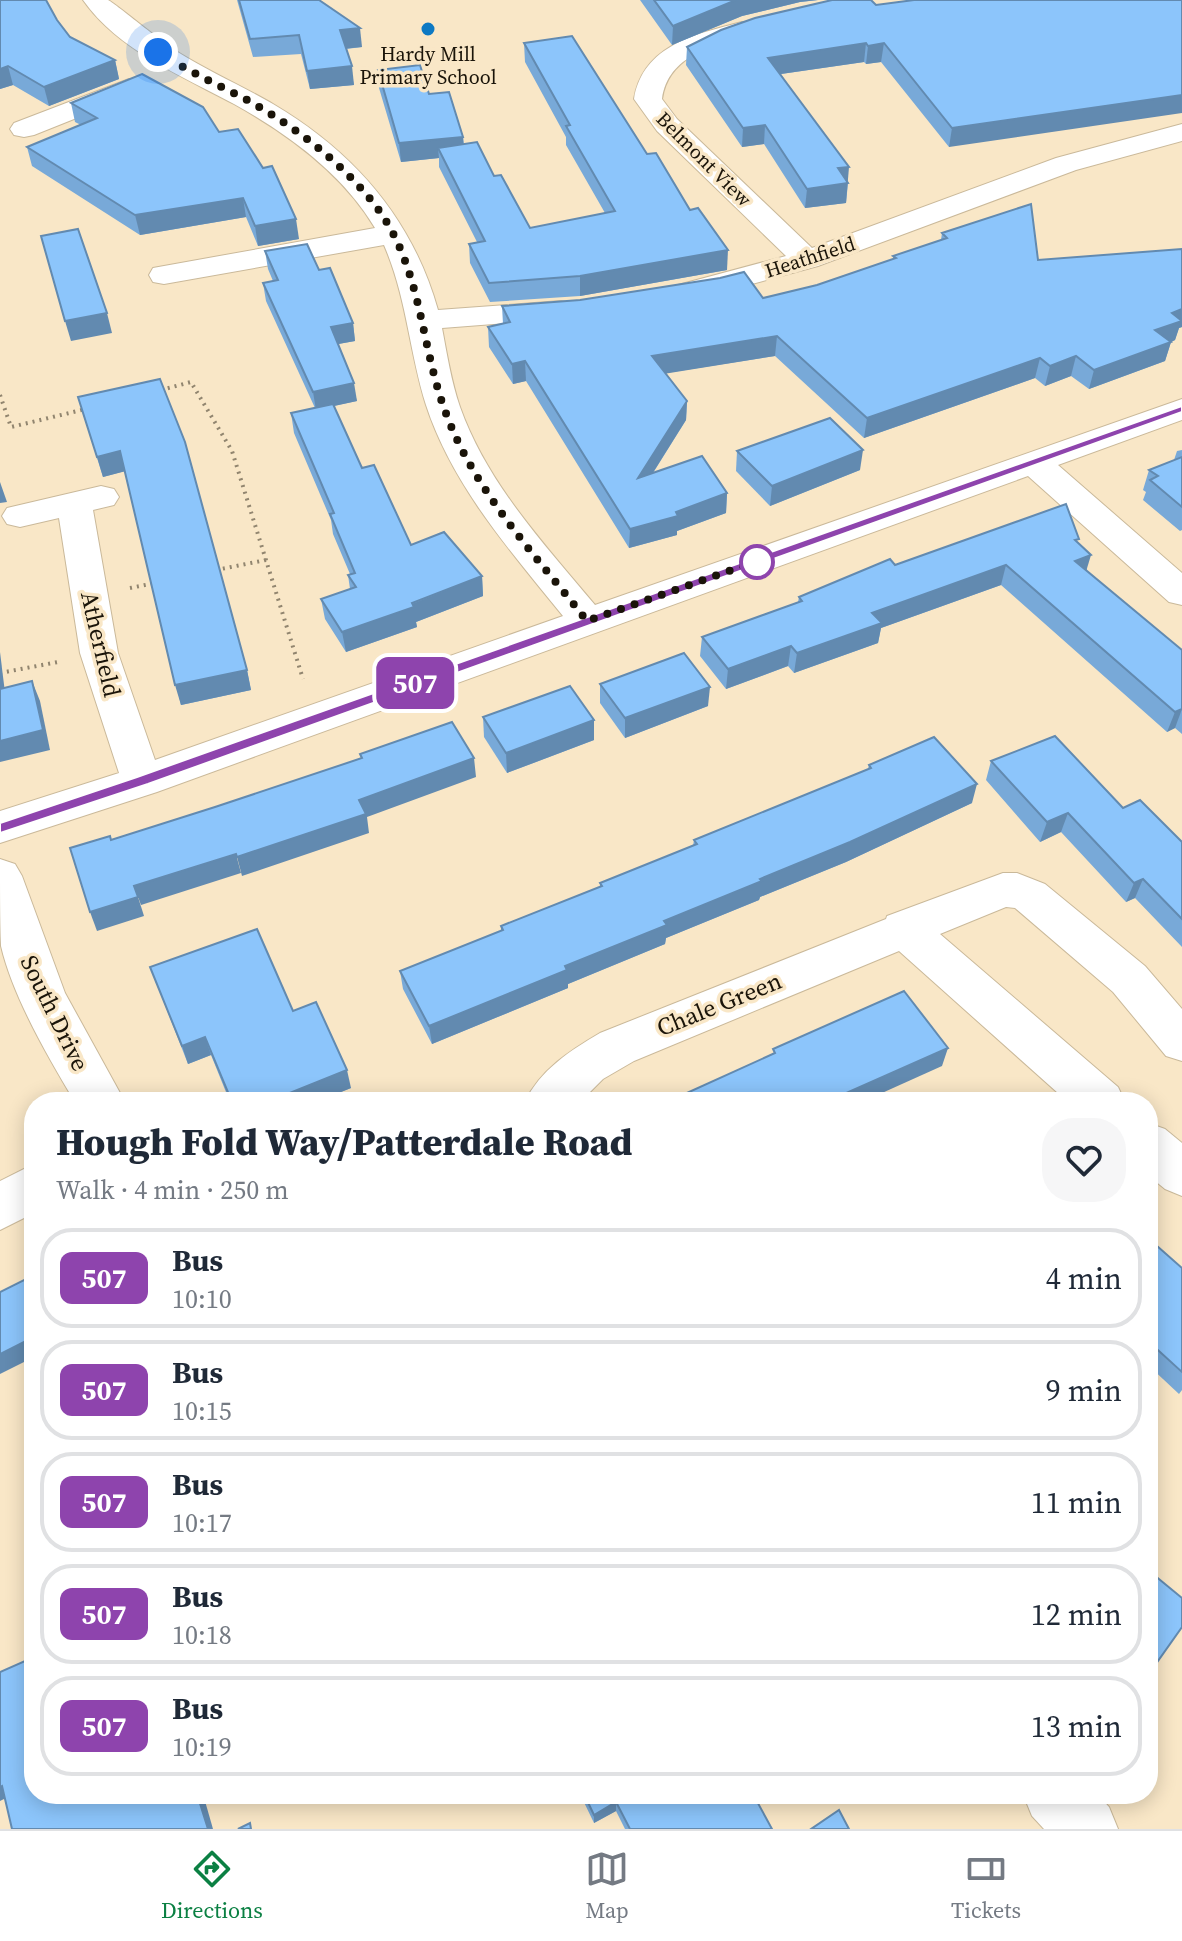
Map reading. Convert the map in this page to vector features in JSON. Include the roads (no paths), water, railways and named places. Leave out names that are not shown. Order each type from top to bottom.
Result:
[{"type":"street","points":[[96,0],[136,38],[180,67],[246,100],[311,141],[373,202],[393,234],[413,278],[447,418],[496,506],[587,621]]},
{"type":"street","name":"Belmont View","points":[[769,22],[705,41],[670,58],[652,76],[648,99],[667,125],[807,260]]},
{"type":"street","points":[[24,128],[180,67]]},
{"type":"street","name":"Heathfield","points":[[661,297],[707,288],[807,260],[1066,164],[1182,132]]},
{"type":"street","points":[[164,275],[393,234]]},
{"type":"street","points":[[424,320],[593,307]]},
{"type":"street","points":[[0,827],[142,781],[1182,409]]},
{"type":"street","points":[[1035,464],[1182,593]]},
{"type":"street","name":"Atherfield","points":[[20,516],[88,500],[89,596],[99,653],[142,781]]},
{"type":"street","name":"South Drive","points":[[0,876],[37,985],[67,1050],[94,1092]]},
{"type":"street","name":"Chale Green","points":[[559,1092],[586,1065],[617,1047],[903,928],[1003,890],[1017,890],[1030,896],[1129,979],[1182,1042]]},
{"type":"street","points":[[903,928],[1090,1092]]},
{"type":"street","points":[[1158,1153],[1182,1174]]},
{"type":"street","points":[[0,1208],[24,1192]]},
{"type":"street","points":[[1063,1804],[1087,1829]]},
{"type":"place","name":"Hardy Mill Primary School","points":[[428,29]]}]
